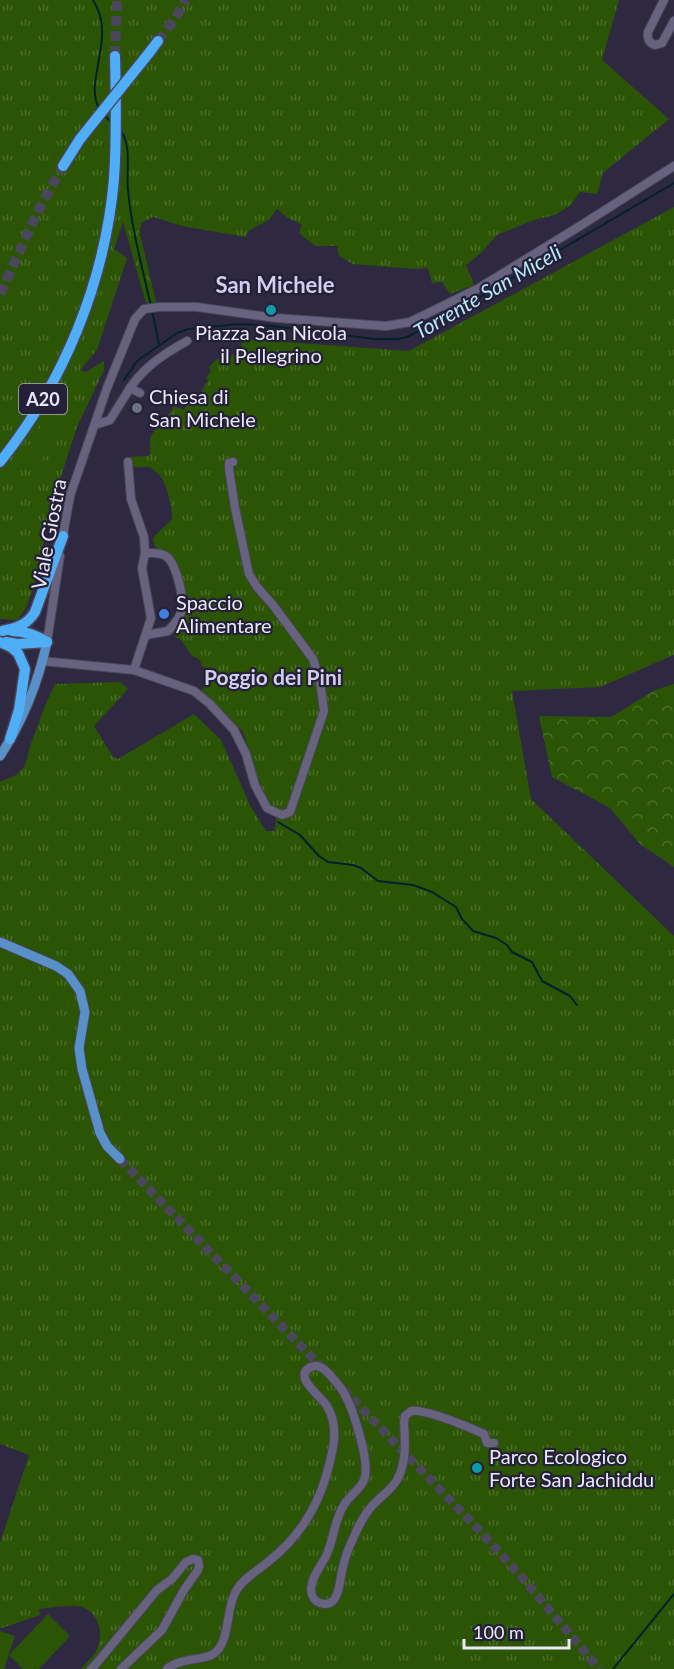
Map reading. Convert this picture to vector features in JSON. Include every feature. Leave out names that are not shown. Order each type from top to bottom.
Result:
[{"type":"highway","points":[[63,166],[80,139],[158,41]]},
{"type":"highway","name":"A20","points":[[0,462],[46,393],[77,330],[92,288],[102,249],[114,180],[115,56]]},
{"type":"highway","points":[[1,636],[21,626],[35,612],[63,536]]},
{"type":"highway","points":[[1,636],[17,644],[47,642]]},
{"type":"highway","points":[[1,636],[18,653],[25,669],[19,710],[10,740]]},
{"type":"main road","name":"Viale Giostra","points":[[0,756],[26,709],[47,642]]},
{"type":"main road","points":[[0,942],[56,966],[68,974],[80,991],[85,1012],[80,1048],[82,1069],[100,1133],[107,1146],[120,1160]]},
{"type":"street","points":[[664,0],[648,33],[650,43],[655,45],[662,43],[674,21]]},
{"type":"street","name":"Viale Giostra","points":[[47,642],[70,496],[107,388],[135,319],[141,311],[148,307],[197,307],[274,318],[329,322],[386,326],[410,322],[479,288],[674,166]]},
{"type":"street","points":[[94,425],[110,420],[138,375],[156,360],[187,341]]},
{"type":"street","points":[[130,388],[140,393]]},
{"type":"street","points":[[128,462],[131,500],[142,528],[145,553],[142,568],[151,618],[134,670]]},
{"type":"street","points":[[42,661],[134,670],[194,691],[210,704],[234,730],[246,753],[255,785],[267,808],[282,815],[290,812],[324,711],[320,681],[313,659],[249,574],[229,469],[229,463],[233,462]]},
{"type":"street","points":[[145,553],[162,554],[170,559],[174,566],[182,606],[178,617],[168,631],[146,635]]},
{"type":"street","points":[[167,1669],[174,1663],[210,1656],[217,1651],[224,1638],[232,1600],[239,1587],[294,1538],[322,1490],[335,1434],[328,1407],[306,1382],[304,1377],[307,1370],[315,1366],[323,1368],[344,1391],[358,1429],[365,1467],[364,1480],[342,1506],[327,1556],[314,1578],[311,1592],[316,1601],[320,1603],[328,1603],[338,1594],[343,1566],[360,1525],[366,1514],[398,1479],[404,1456],[405,1416],[411,1411],[422,1411],[475,1430],[484,1434],[487,1443],[494,1443]]},
{"type":"street","points":[[91,1669],[157,1590],[172,1579],[186,1562],[193,1559],[198,1560],[198,1570],[162,1630],[121,1669]]},
{"type":"green space","points":[[0,0],[619,0],[602,60],[669,119],[603,173],[597,194],[580,192],[571,205],[555,215],[534,220],[497,235],[481,253],[466,265],[474,285],[450,294],[442,282],[432,283],[428,268],[353,264],[339,256],[337,246],[315,246],[299,233],[302,225],[277,209],[269,220],[248,231],[246,237],[182,226],[153,217],[141,223],[140,234],[156,302],[146,303],[123,222],[114,249],[127,258],[97,350],[80,370],[86,372],[104,361],[104,370],[77,427],[53,501],[33,589],[26,608],[17,620],[0,619]]},
{"type":"green space","points":[[674,207],[674,655],[600,687],[512,691],[531,799],[674,936],[674,1669],[81,1669],[97,1650],[100,1640],[97,1621],[90,1611],[77,1606],[39,1609],[40,1615],[0,1628],[0,1543],[29,1455],[0,1444],[0,782],[16,775],[25,766],[30,746],[55,684],[120,682],[128,689],[94,726],[113,757],[118,759],[194,714],[221,740],[251,807],[266,831],[275,831],[277,807],[270,804],[264,795],[243,732],[201,692],[212,672],[202,666],[199,659],[192,656],[181,640],[171,632],[184,610],[168,554],[156,546],[153,538],[172,519],[172,509],[159,474],[150,467],[132,467],[130,457],[150,454],[150,438],[165,415],[169,415],[174,406],[184,410],[189,401],[194,403],[208,381],[206,378],[211,370],[209,367],[218,358],[222,362],[232,355],[241,353],[242,339],[409,351]]},
{"type":"green space","points":[[45,421],[59,433],[35,469],[19,460]]},
{"type":"green space","points":[[674,684],[674,867],[640,844],[610,808],[552,777],[539,716],[611,717],[655,690]]},
{"type":"green space","points":[[48,1614],[70,1636],[39,1669],[23,1669],[9,1655]]},
{"type":"green space","points":[[0,1631],[15,1636],[4,1669],[0,1669]]},
{"type":"waterway","points":[[93,0],[100,14],[102,29],[95,86],[100,110]]},
{"type":"waterway","points":[[103,115],[113,123]]},
{"type":"waterway","points":[[121,131],[128,152],[130,210],[159,345]]},
{"type":"waterway","name":"Torrente San Miceli","points":[[124,380],[137,361],[177,333],[188,329],[239,324],[374,339],[407,337],[444,318],[674,183]]},
{"type":"waterway","points":[[278,822],[300,835],[319,856],[328,862],[361,868],[378,881],[413,885],[432,892],[456,907],[462,919],[473,931],[496,938],[507,945],[512,952],[532,962],[542,981],[570,996],[577,1005]]},
{"type":"waterway","points":[[613,1669],[674,1594]]},
{"type":"tunnel","points":[[115,56],[117,0]]},
{"type":"tunnel","points":[[158,41],[186,0]]},
{"type":"tunnel","points":[[0,294],[38,211],[63,166]]},
{"type":"tunnel","points":[[120,1159],[325,1371]]},
{"type":"tunnel","points":[[343,1389],[479,1530],[599,1669]]},
{"type":"place","name":"Piazza San Nicola il Pellegrino","points":[[271,310]]},
{"type":"place","name":"Chiesa di San Michele","points":[[137,408]]},
{"type":"place","name":"Spaccio Alimentare","points":[[164,614]]},
{"type":"place","name":"Parco Ecologico Forte San Jachiddu","points":[[477,1468]]},
{"type":"district","name":"San Michele","points":[[275,284]]},
{"type":"district","name":"Poggio dei Pini","points":[[273,676]]}]
